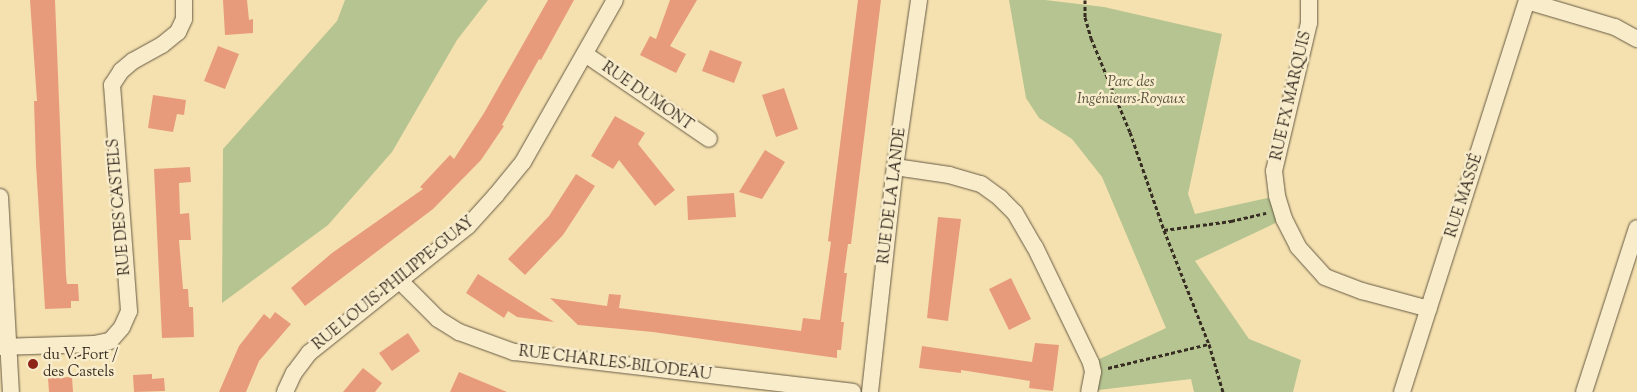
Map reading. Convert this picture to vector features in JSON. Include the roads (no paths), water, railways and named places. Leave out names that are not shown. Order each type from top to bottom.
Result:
[{"type":"street","name":"RUE DES CASTELS","points":[[4,347],[94,344],[110,340],[122,327],[129,311],[112,85],[121,71],[133,61],[162,45],[178,32],[184,19],[184,0]]},
{"type":"street","name":"RUE LOUIS-PHILIPPE-GUAY","points":[[285,392],[294,374],[309,353],[468,226],[502,188],[523,162],[615,0]]},
{"type":"street","name":"RUE DE LA LANDE","points":[[870,392],[895,167],[919,0]]},
{"type":"street","name":"RUE FX MARQUIS","points":[[1308,0],[1309,23],[1274,171],[1281,210],[1298,247],[1325,277],[1362,292],[1430,309]]},
{"type":"street","points":[[1527,1],[1615,27],[1637,40]]},
{"type":"street","name":"RUE MASSÉ","points":[[1402,392],[1527,1]]},
{"type":"street","name":"RUE DUMONT","points":[[585,54],[709,139]]},
{"type":"street","points":[[895,167],[949,175],[981,184],[1000,198],[1015,213],[1086,352],[1093,372],[1089,392]]},
{"type":"street","points":[[0,197],[4,347],[11,392]]},
{"type":"street","points":[[1584,392],[1637,228]]},
{"type":"street","name":"RUE CHARLES-BILODEAU","points":[[400,281],[438,318],[459,332],[514,352],[853,392]]},
{"type":"place","name":"du V.-Fort / des Castels","points":[[33,364]]},
{"type":"park label","name":"Parc des Ingénieurs-Royaux","points":[[1131,90]]}]
